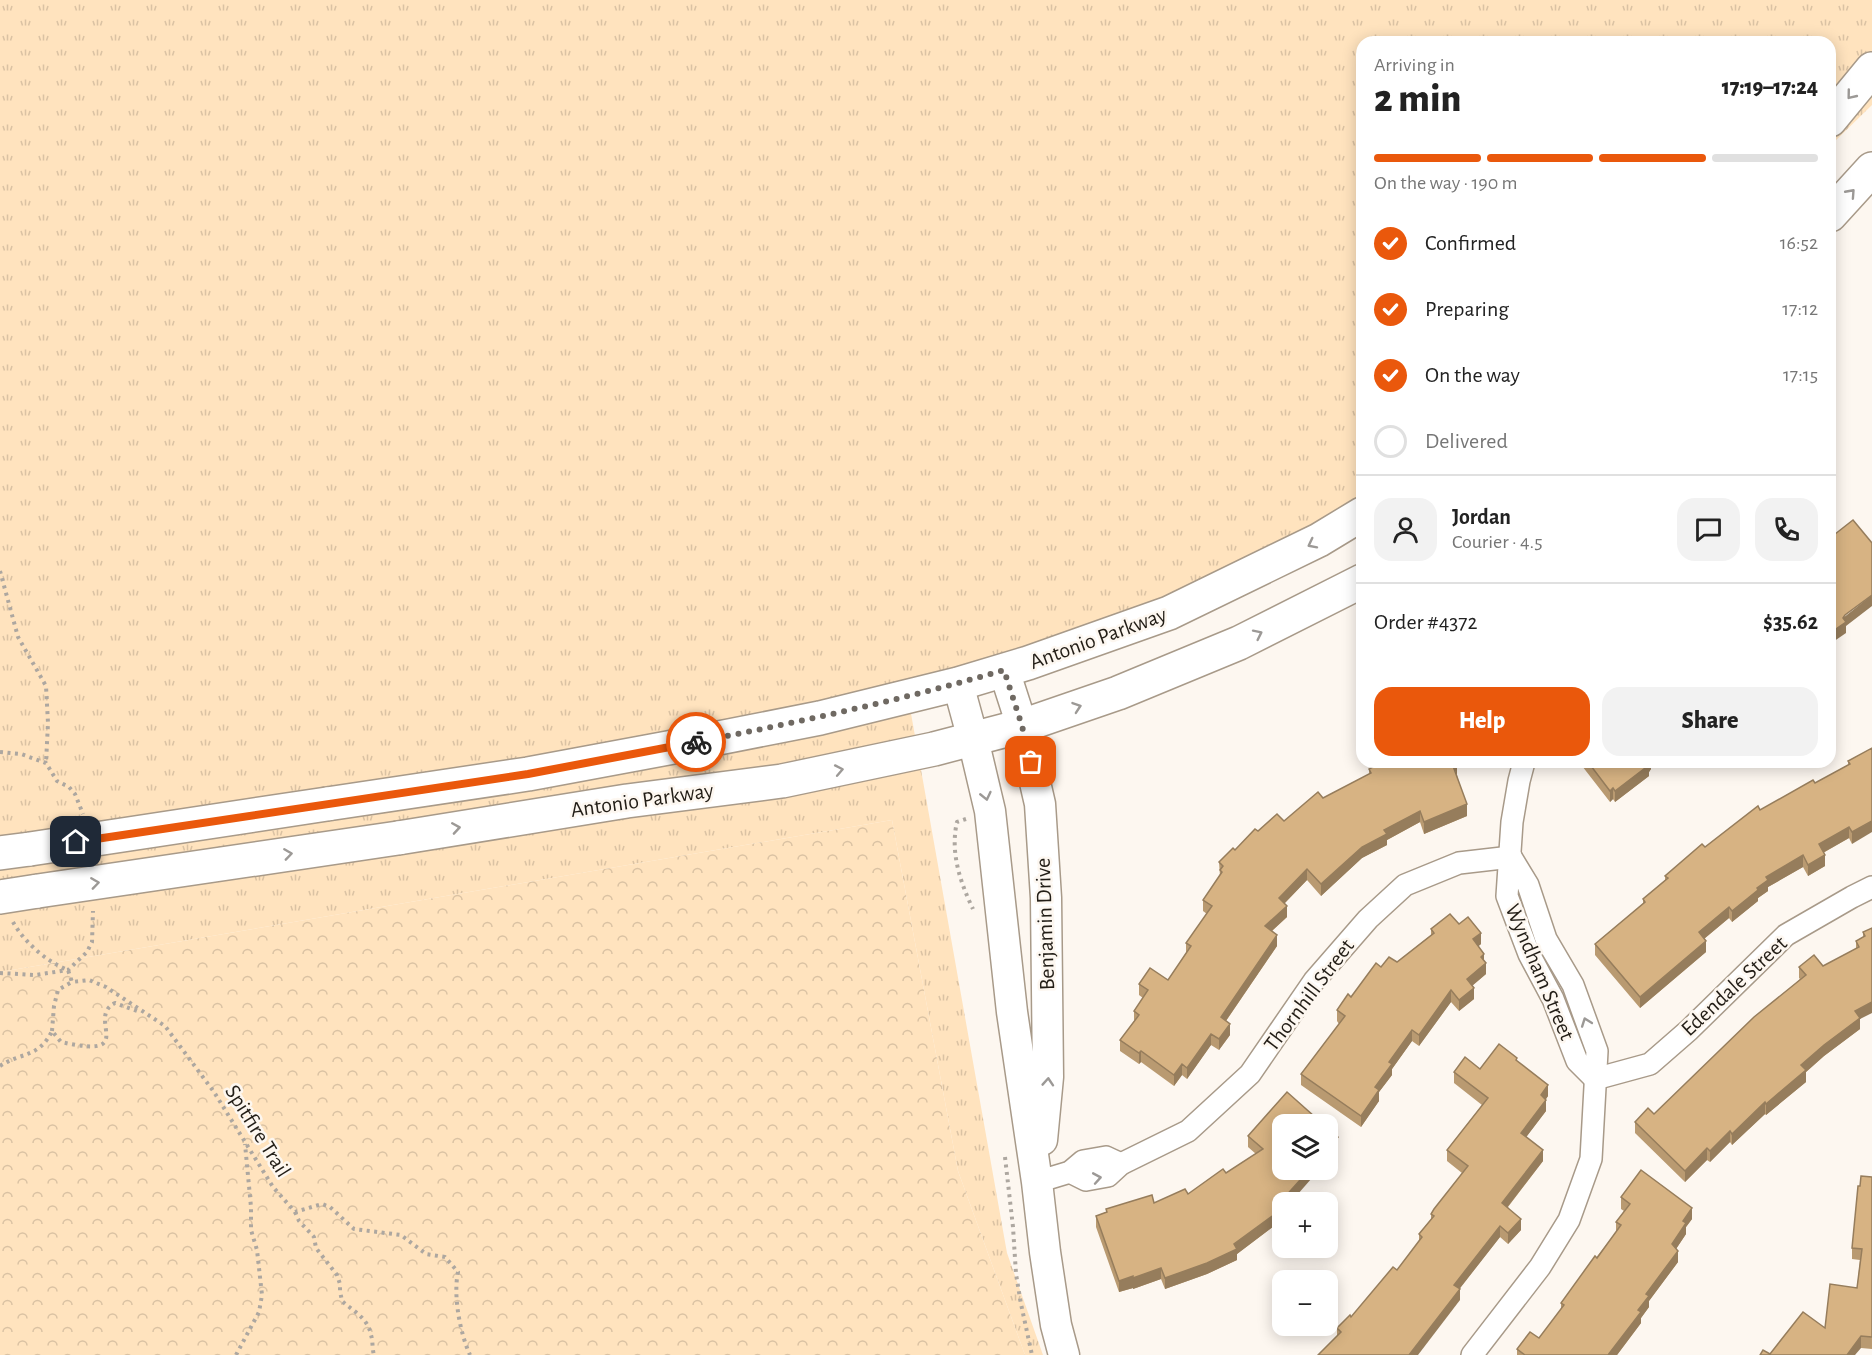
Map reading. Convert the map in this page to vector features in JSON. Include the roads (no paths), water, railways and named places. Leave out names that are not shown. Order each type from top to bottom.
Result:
[{"type":"main road","points":[[1836,113],[1872,69]]},
{"type":"main road","points":[[1836,208],[1872,169]]},
{"type":"main road","name":"Antonio Parkway","points":[[15,851],[528,774],[820,718],[958,684],[1028,663],[1169,613],[1319,540],[1356,518]]},
{"type":"main road","name":"Antonio Parkway","points":[[5,906],[38,891],[398,838],[627,801],[782,781],[877,762],[1022,726],[1118,693],[1239,644],[1356,583]]},
{"type":"main road","name":"Benjamin Drive","points":[[1004,670],[1022,726],[1040,804],[1046,898],[1048,1077],[1037,1182]]},
{"type":"main road","name":"Benjamin Drive","points":[[958,684],[990,811],[1012,1012],[1056,1326],[1064,1355]]},
{"type":"street","name":"Wyndham Street","points":[[1522,768],[1512,822],[1511,857],[1506,896],[1529,954],[1553,999],[1577,1060],[1595,1079]]},
{"type":"street","name":"Thornhill Street","points":[[1037,1182],[1070,1172],[1083,1161],[1106,1157],[1121,1164],[1188,1131],[1250,1074],[1314,981],[1368,919],[1405,885],[1459,863],[1511,857]]},
{"type":"street","name":"Edendale Street","points":[[1595,1079],[1650,1064],[1689,1030],[1786,935],[1872,887]]},
{"type":"street","points":[[1473,1355],[1540,1267],[1569,1220],[1591,1159],[1595,1079]]}]
